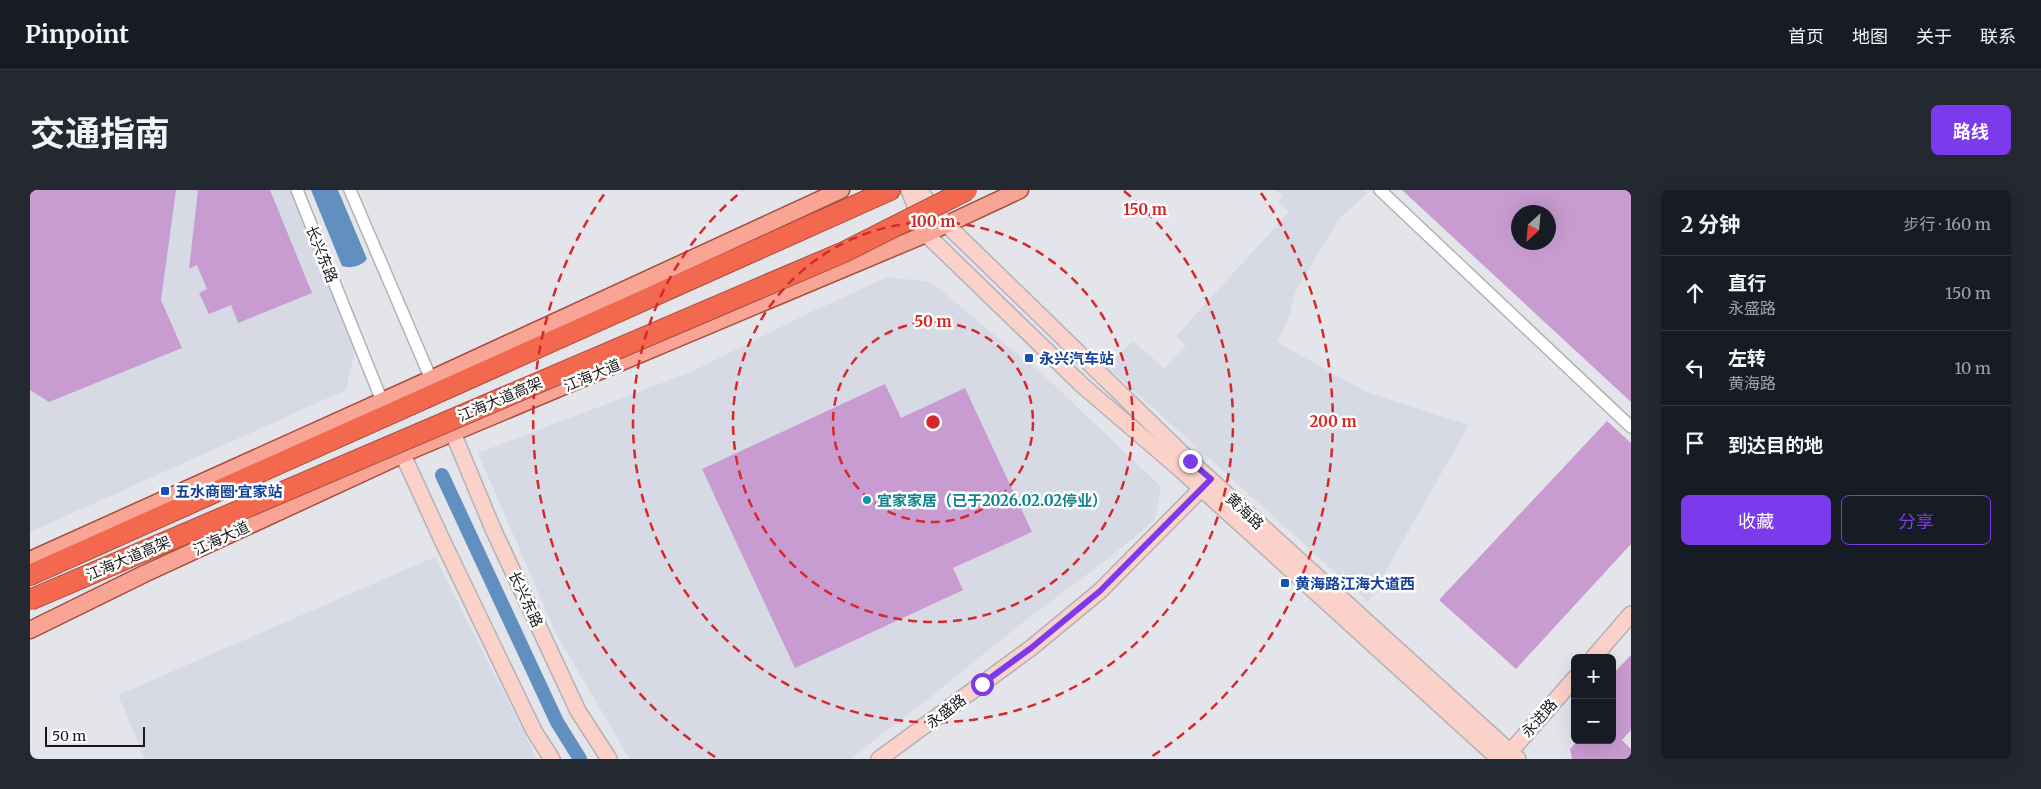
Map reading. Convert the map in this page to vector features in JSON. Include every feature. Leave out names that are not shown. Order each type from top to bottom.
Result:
[{"type":"highway","name":"江海大道高架","points":[[30,575],[890,190]]},
{"type":"highway","name":"江海大道高架","points":[[30,600],[844,252],[968,190]]},
{"type":"main road","points":[[30,560],[431,379],[841,190]]},
{"type":"main road","name":"江海大道","points":[[30,630],[144,574],[403,455],[926,234],[1020,190]]},
{"type":"street","name":"长兴东路","points":[[296,190],[382,401]]},
{"type":"street","points":[[350,190],[431,379]]},
{"type":"street","name":"黄海路","points":[[909,190],[926,234],[1083,386],[1206,484]]},
{"type":"street","name":"黄海路","points":[[919,190],[946,224],[1206,484],[1507,757]]},
{"type":"street","points":[[1380,190],[1631,427]]},
{"type":"street","name":"长兴东路","points":[[454,433],[493,529],[578,711],[609,759]]},
{"type":"street","points":[[403,455],[534,731],[552,759]]},
{"type":"street","name":"永盛路","points":[[879,759],[1031,648],[1100,591],[1206,484]]},
{"type":"street","points":[[1596,654],[1631,614]]},
{"type":"street","name":"永进路","points":[[1507,757],[1571,683]]},
{"type":"shaded area","points":[[30,190],[293,190],[356,344],[346,390],[30,532]]},
{"type":"shaded area","points":[[1275,190],[1366,190],[1366,194],[1339,219],[1295,293],[1289,317],[1277,342],[1366,392],[1469,425],[1368,602],[1110,369],[1110,363],[1133,341],[1165,369],[1186,346],[1176,336],[1289,212],[1278,201],[1283,197]]},
{"type":"shaded area","points":[[887,277],[931,282],[1052,383],[1161,487],[1155,520],[850,759],[630,759],[556,634],[478,453],[693,371],[807,314]]},
{"type":"shaded area","points":[[435,557],[537,759],[145,759],[118,695]]},
{"type":"water","points":[[311,190],[338,190],[367,259],[362,263],[352,267],[342,266]]},
{"type":"building","points":[[30,190],[176,190],[161,300],[182,348],[49,402],[30,390]]},
{"type":"building","points":[[198,190],[270,190],[312,293],[238,323],[231,305],[209,314],[199,293],[207,289],[197,265],[189,269]]},
{"type":"building","points":[[1402,190],[1631,190],[1631,402]]},
{"type":"building","name":"宜家家居（已于2026.02.02停业）","points":[[885,384],[901,418],[965,388],[1032,532],[953,568],[963,590],[795,668],[702,469]]},
{"type":"building","points":[[1607,421],[1631,443],[1631,544],[1516,669],[1439,600]]},
{"type":"building","points":[[1631,655],[1631,730],[1622,740],[1631,749],[1631,759],[1572,759],[1570,749],[1574,744],[1616,744],[1616,671]]},
{"type":"waterway","points":[[442,475],[557,722],[580,759]]},
{"type":"place","name":"永兴汽车站","points":[[1029,358]]},
{"type":"place","name":"五水商圈·宜家站","points":[[165,491]]},
{"type":"place","name":"宜家家居（已于2026.02.02停业）","points":[[867,500]]},
{"type":"place","name":"黄海路江海大道西","points":[[1285,583]]},
{"type":"route","points":[[982,684],[1031,648],[1100,591],[1211,479],[1190,461]]}]
